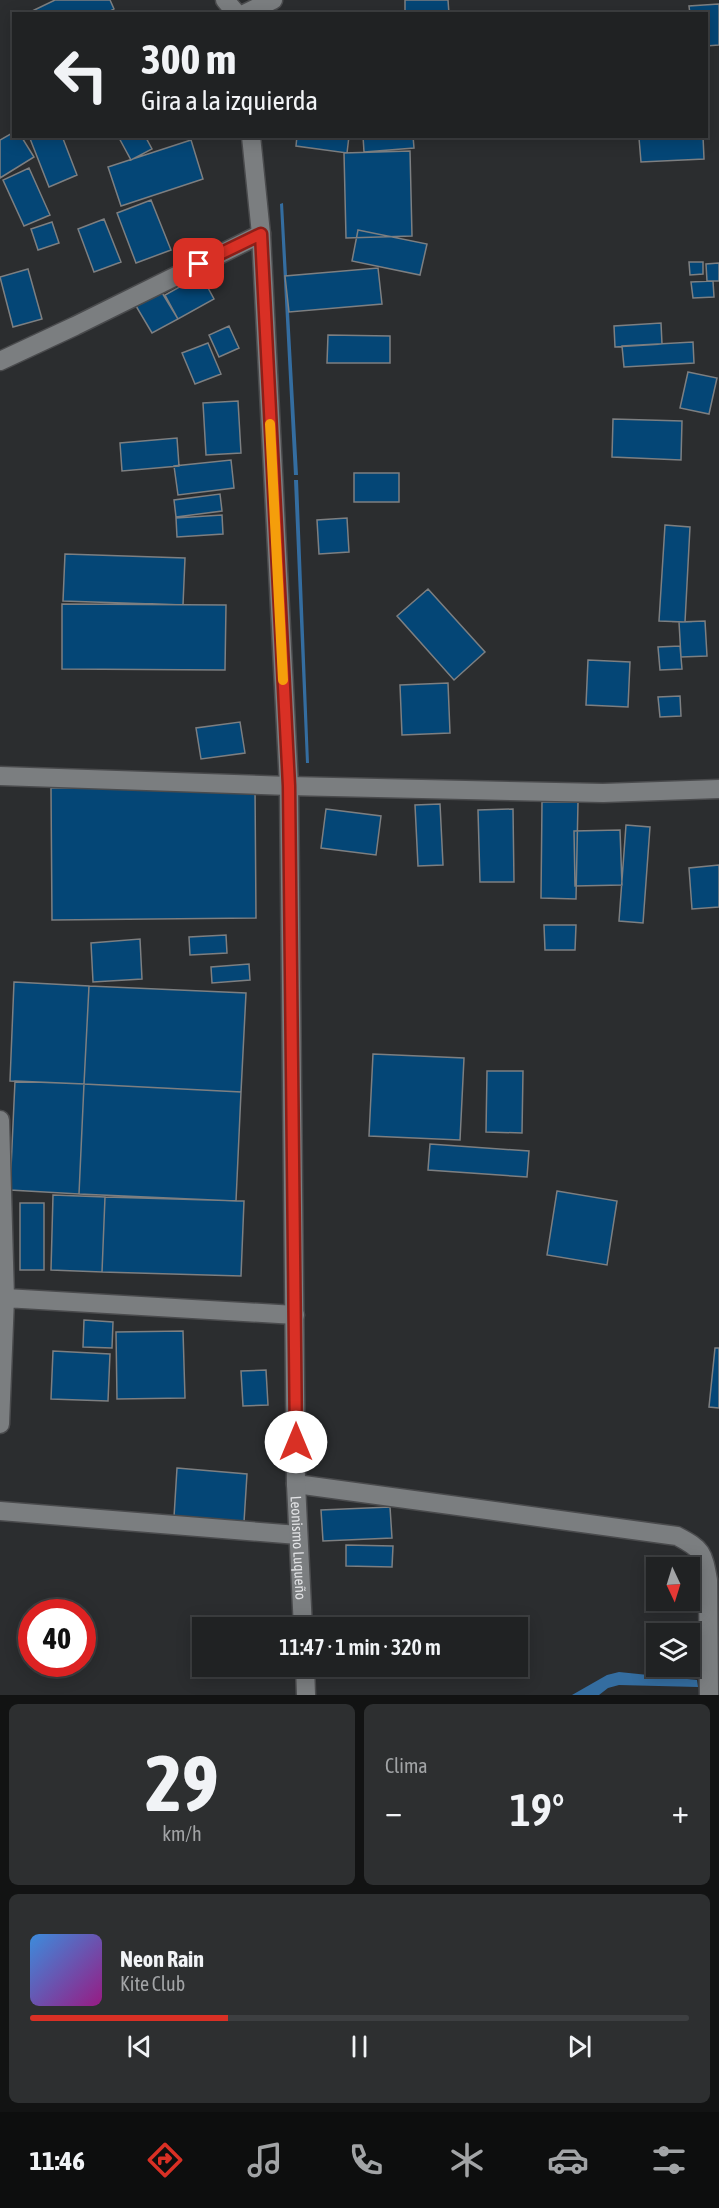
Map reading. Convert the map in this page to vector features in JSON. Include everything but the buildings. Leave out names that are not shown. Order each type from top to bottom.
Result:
[{"type":"street","points":[[225,0],[235,12]]},
{"type":"street","points":[[248,12],[273,0]]},
{"type":"street","name":"Leonismo Luqueño","points":[[251,138],[261,234],[289,786],[296,1484],[302,1617]]},
{"type":"street","points":[[0,360],[75,326],[261,234]]},
{"type":"street","points":[[0,776],[289,786],[603,793],[719,789]]},
{"type":"street","points":[[0,1120],[5,1298],[0,1424]]},
{"type":"street","points":[[5,1298],[295,1314]]},
{"type":"street","points":[[296,1484],[677,1536],[697,1546],[705,1561],[708,1580],[709,1695]]},
{"type":"street","points":[[0,1511],[298,1535]]},
{"type":"street","points":[[305,1677],[306,1695]]},
{"type":"water","points":[[283,203],[298,475],[294,475],[280,204]]},
{"type":"water","points":[[294,480],[298,480],[309,763],[306,763]]},
{"type":"water","points":[[619,1672],[646,1675],[646,1677],[697,1680],[698,1687],[619,1685],[608,1688],[599,1695],[572,1695],[607,1675]]},
{"type":"slow traffic","points":[[270,424],[283,680]]},
{"type":"route","points":[[199,264],[261,234],[289,786],[296,1442]]}]
